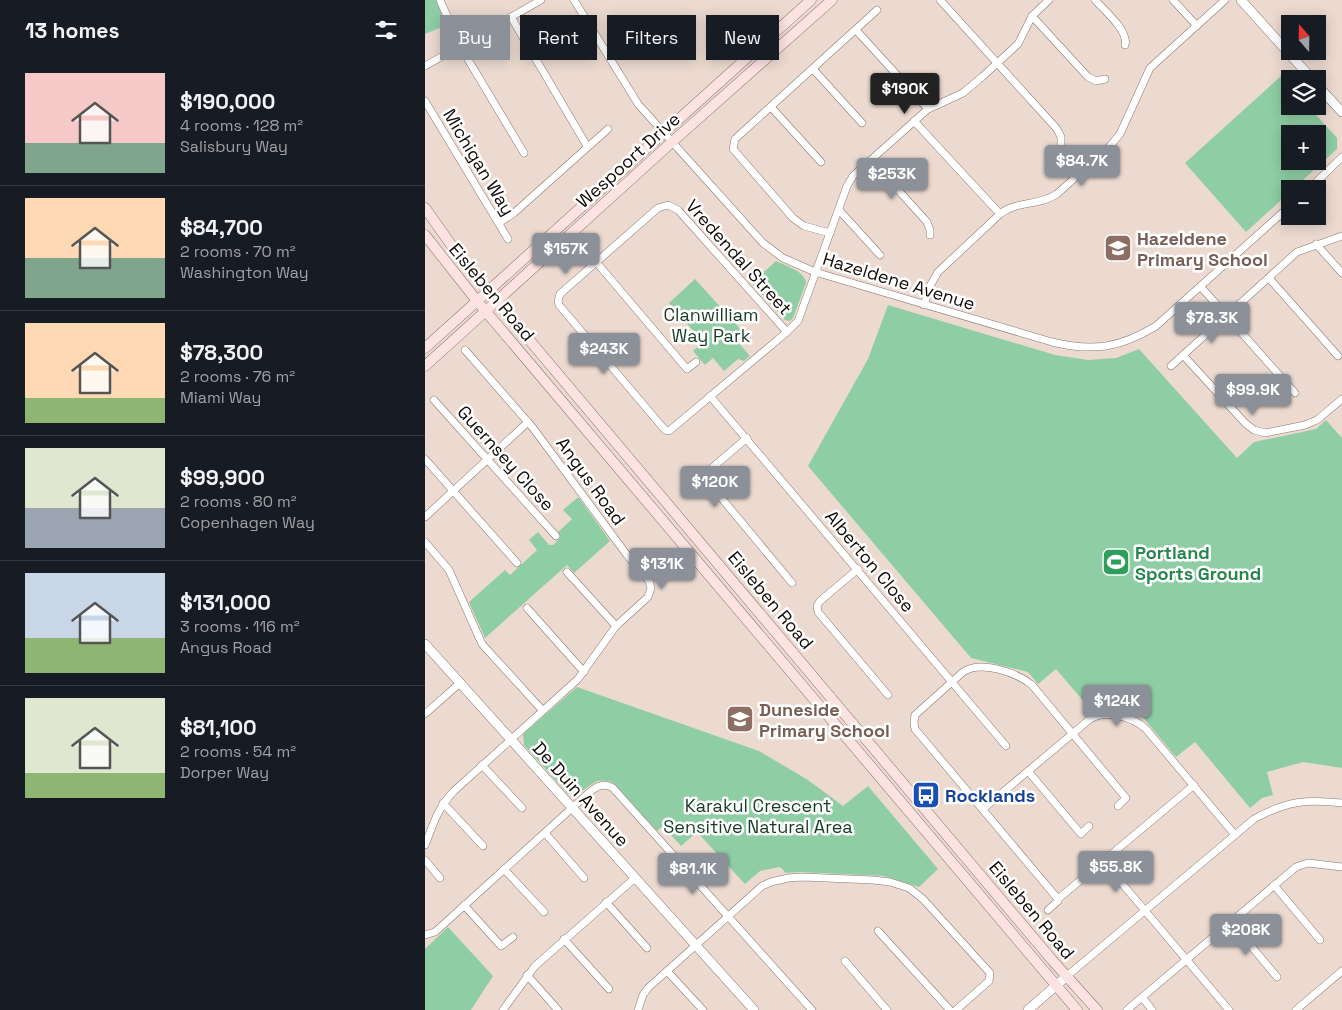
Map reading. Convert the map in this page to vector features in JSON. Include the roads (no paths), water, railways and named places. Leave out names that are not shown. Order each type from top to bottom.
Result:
[{"type":"main road","name":"Wespoort Drive","points":[[425,348],[811,0]]},
{"type":"main road","name":"Wespoort Drive","points":[[425,366],[832,0]]},
{"type":"main road","name":"Eisleben Road","points":[[425,208],[447,240],[488,291],[1097,1010]]},
{"type":"main road","name":"Eisleben Road","points":[[425,235],[477,301],[1077,1010]]},
{"type":"street","points":[[440,0],[447,15]]},
{"type":"street","points":[[541,0],[511,17],[587,146]]},
{"type":"street","name":"Hazeldene Avenue","points":[[574,0],[632,97],[663,133],[763,243],[783,258],[815,272],[1052,342],[1073,347],[1100,348],[1126,342],[1156,326],[1281,214]]},
{"type":"street","points":[[940,0],[1057,129],[1061,136],[1061,146]]},
{"type":"street","points":[[695,362],[687,369],[597,263],[560,294],[557,301],[559,305],[667,432],[798,321],[850,180],[928,109],[963,93],[997,63],[1018,44],[1032,16],[1049,0]]},
{"type":"street","points":[[1095,0],[1123,33],[1125,45]]},
{"type":"street","points":[[1173,0],[1197,26]]},
{"type":"street","points":[[924,305],[929,286],[938,272],[1000,214],[1009,208],[1049,199],[1110,146],[1125,127],[1150,68],[1225,0]]},
{"type":"street","points":[[1241,0],[1304,70]]},
{"type":"street","points":[[830,233],[799,223],[733,148],[735,139],[877,10]]},
{"type":"street","points":[[1032,16],[1088,77],[1095,81],[1105,79]]},
{"type":"street","points":[[856,30],[928,109]]},
{"type":"street","points":[[425,66],[440,57]]},
{"type":"street","points":[[468,60],[523,153]]},
{"type":"street","points":[[813,69],[862,122]]},
{"type":"street","points":[[1326,95],[1342,112]]},
{"type":"street","name":"Michigan Way","points":[[425,101],[508,239]]},
{"type":"street","points":[[771,107],[821,162]]},
{"type":"street","points":[[914,121],[1000,214]]},
{"type":"street","points":[[499,223],[514,213],[608,129]]},
{"type":"street","points":[[1323,177],[1342,157]]},
{"type":"street","points":[[871,160],[927,222],[930,235]]},
{"type":"street","points":[[1320,180],[1342,162]]},
{"type":"street","name":"Vredendal Street","points":[[597,263],[658,208],[668,205],[678,210],[787,332]]},
{"type":"street","points":[[839,210],[880,255]]},
{"type":"street","points":[[1171,366],[1297,252],[1342,236]]},
{"type":"street","points":[[1316,244],[1342,273]]},
{"type":"street","points":[[1269,278],[1338,356]]},
{"type":"street","points":[[1201,287],[1295,393]]},
{"type":"street","name":"Angus Road","points":[[443,803],[584,672],[616,626],[648,597],[651,591],[649,580],[627,555],[528,422],[465,350]]},
{"type":"street","points":[[1183,355],[1245,423],[1260,433],[1313,423],[1342,399]]},
{"type":"street","name":"Alberton Close","points":[[710,396],[953,681],[1006,746]]},
{"type":"street","name":"Guernsey Close","points":[[434,400],[556,536]]},
{"type":"street","points":[[425,517],[528,422]]},
{"type":"street","points":[[747,438],[705,474],[704,477],[792,583]]},
{"type":"street","points":[[425,459],[517,563]]},
{"type":"street","points":[[425,542],[449,570],[482,644],[543,711]]},
{"type":"street","points":[[858,569],[820,601],[817,606],[818,612],[888,695]]},
{"type":"street","points":[[567,572],[616,626]]},
{"type":"street","points":[[527,608],[584,672]]},
{"type":"street","name":"De Duin Avenue","points":[[425,644],[754,1010]]},
{"type":"street","points":[[1059,899],[914,725],[913,719],[917,712],[966,670],[976,666],[1018,676],[1031,685],[1127,798],[1118,806]]},
{"type":"street","points":[[425,714],[460,683]]},
{"type":"street","points":[[983,809],[1090,719],[1101,714],[1136,721],[1146,728],[1235,835]]},
{"type":"street","points":[[483,765],[522,808]]},
{"type":"street","points":[[1028,771],[1081,834],[1089,826]]},
{"type":"street","points":[[425,935],[435,932],[464,904],[598,786],[609,786],[812,1010]]},
{"type":"street","points":[[1048,910],[1103,861],[1194,786]]},
{"type":"street","points":[[1028,1010],[1254,819],[1285,805],[1311,800],[1342,803]]},
{"type":"street","points":[[425,845],[438,810],[443,803],[483,846]]},
{"type":"street","points":[[545,833],[584,878]]},
{"type":"street","points":[[425,860],[440,878]]},
{"type":"street","points":[[1103,861],[1229,1010]]},
{"type":"street","points":[[1127,1010],[1296,867],[1312,863],[1342,867]]},
{"type":"street","points":[[504,869],[544,912]]},
{"type":"street","points":[[638,1010],[643,995],[648,988],[762,886],[771,882],[803,876],[889,882],[914,890],[990,973],[989,981],[956,1010]]},
{"type":"street","points":[[503,1010],[527,975],[564,939],[635,878]]},
{"type":"street","points":[[1274,885],[1320,940]]},
{"type":"street","points":[[606,902],[647,948]]},
{"type":"street","points":[[464,904],[501,946],[513,937]]},
{"type":"street","points":[[1231,922],[1277,977]]},
{"type":"street","points":[[877,931],[950,1010]]},
{"type":"street","points":[[564,939],[609,989]]},
{"type":"street","points":[[845,961],[887,1010]]},
{"type":"street","points":[[667,971],[703,1010]]},
{"type":"street","points":[[1301,1008],[1342,971]]},
{"type":"street","points":[[527,975],[558,1010]]},
{"type":"street","points":[[1142,997],[1152,1010]]},
{"type":"place","name":"Hazeldene Primary School","points":[[1118,248]]},
{"type":"place","name":"Portland Sports Ground","points":[[1116,562]]},
{"type":"place","name":"Duneside Primary School","points":[[740,719]]},
{"type":"place","name":"Rocklands","points":[[926,795]]},
{"type":"park label","name":"Clanwilliam Way Park","points":[[711,324]]},
{"type":"park label","name":"Karakul Crescent Sensitive Natural Area","points":[[758,815]]}]
